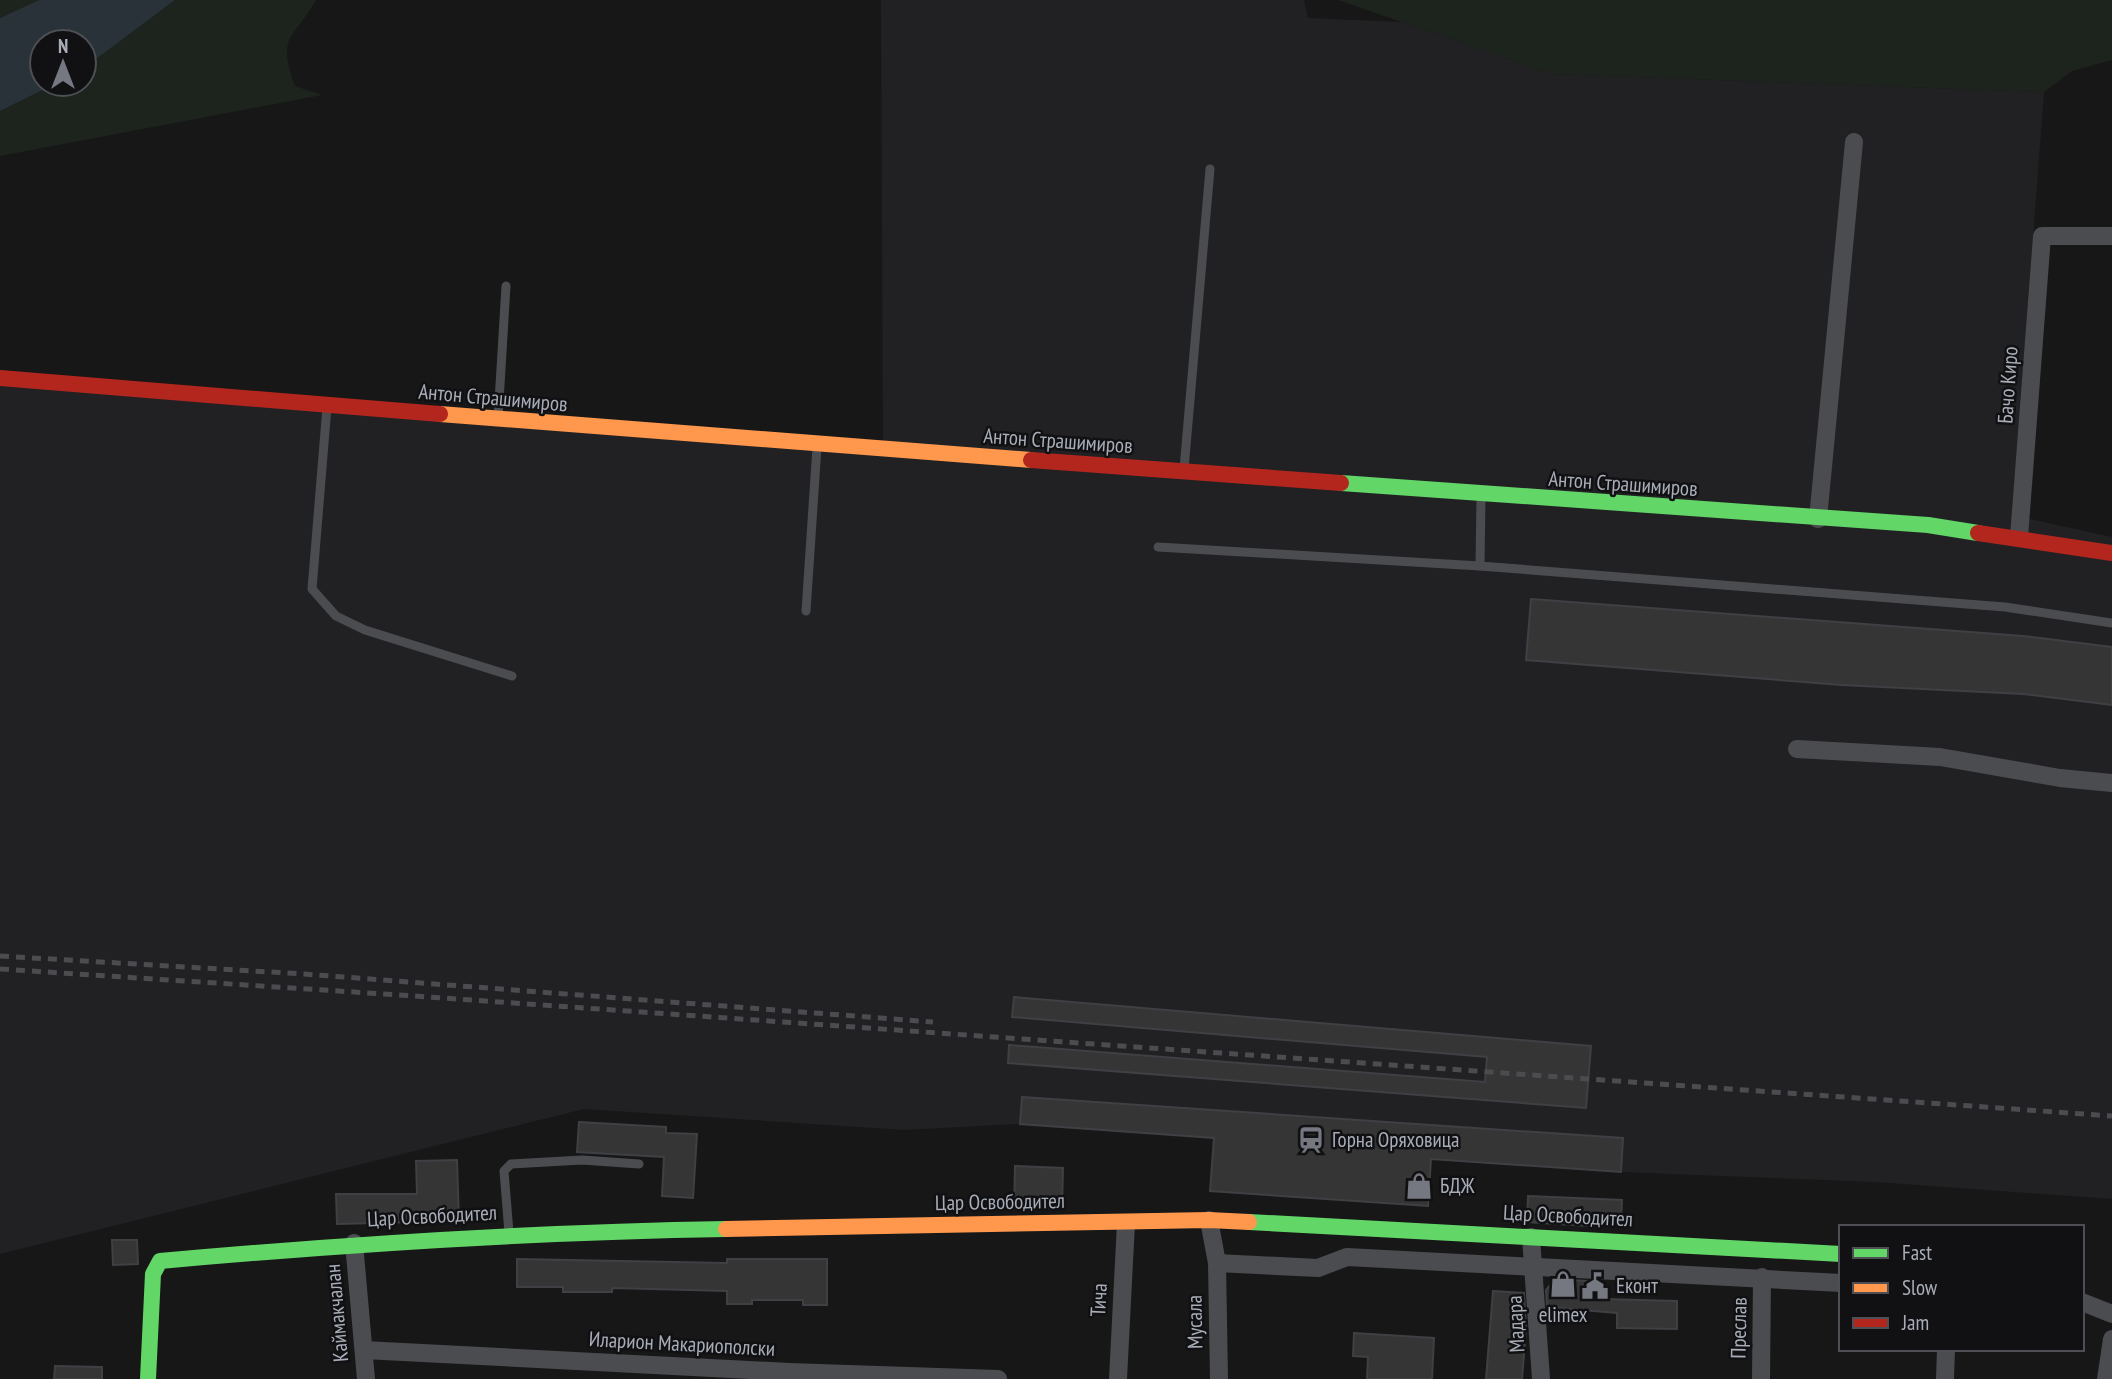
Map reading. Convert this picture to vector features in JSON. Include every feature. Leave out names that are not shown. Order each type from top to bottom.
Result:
[{"type":"street","points":[[1818,519],[1854,142]]},
{"type":"street","name":"Бачо Киро","points":[[2019,537],[2042,236],[2112,236]]},
{"type":"street","name":"Антон Страшимиров","points":[[0,378],[817,445],[1481,495],[1928,525],[2112,553]]},
{"type":"street","points":[[1797,749],[1940,757],[2060,778],[2112,783]]},
{"type":"street","name":"Цар Освободител","points":[[148,1379],[153,1274],[159,1261],[354,1243],[510,1235],[1209,1220],[1839,1254]]},
{"type":"street","name":"Мусала","points":[[1209,1220],[1217,1263],[1219,1379]]},
{"type":"street","name":"Тича","points":[[1118,1379],[1126,1223]]},
{"type":"street","points":[[1347,1256],[1348,1226]]},
{"type":"street","name":"Мадара","points":[[1531,1237],[1541,1379]]},
{"type":"street","name":"Каймакчалан","points":[[354,1243],[366,1379]]},
{"type":"street","points":[[1217,1263],[1318,1268],[1347,1256],[1839,1283]]},
{"type":"street","name":"Преслав","points":[[1761,1379],[1762,1277]]},
{"type":"street","points":[[2084,1303],[2112,1314]]},
{"type":"street","points":[[2106,1379],[2112,1339]]},
{"type":"street","name":"Иларион Макариополски","points":[[364,1350],[788,1376],[998,1379]]},
{"type":"street","points":[[1945,1379],[1946,1351]]},
{"type":"lane","points":[[1184,471],[1210,169]]},
{"type":"lane","points":[[498,420],[506,286]]},
{"type":"lane","points":[[327,405],[312,589],[336,616],[365,630],[512,676]]},
{"type":"lane","points":[[806,611],[817,445]]},
{"type":"lane","points":[[1480,566],[1481,495]]},
{"type":"lane","points":[[1158,547],[1480,566],[2005,607],[2112,623]]},
{"type":"lane","points":[[510,1235],[504,1171],[511,1164],[582,1160],[639,1164]]},
{"type":"shaded area","points":[[0,0],[39,0],[0,18]]},
{"type":"shaded area","points":[[39,0],[175,0],[98,58],[98,28],[28,28],[28,97],[0,111],[0,18]]},
{"type":"shaded area","points":[[175,0],[316,0],[290,38],[287,57],[295,86],[322,95],[0,156],[0,111],[28,97],[98,98],[98,58]]},
{"type":"shaded area","points":[[881,0],[1304,0],[1308,18],[1402,22],[1552,74],[2044,92],[2012,515],[2112,537],[2112,1199],[1876,1182],[1621,1172],[1431,1159],[1210,1191],[1213,1138],[1020,1124],[904,1130],[584,1109],[0,1254],[0,378],[883,450]]},
{"type":"shaded area","points":[[1338,0],[2112,0],[2112,60],[2072,71],[2044,92],[1552,74]]},
{"type":"building","points":[[1531,599],[2023,636],[2112,647],[2112,705],[2023,694],[1842,685],[1526,660]]},
{"type":"building","points":[[1014,997],[1591,1046],[1586,1108],[1008,1063],[1009,1045],[1485,1082],[1487,1057],[1012,1017]]},
{"type":"building","points":[[1022,1097],[1623,1138],[1621,1172],[1431,1159],[1428,1206],[1210,1191],[1214,1138],[1020,1124]]},
{"type":"building","points":[[579,1122],[666,1127],[666,1133],[697,1134],[693,1198],[662,1196],[664,1157],[577,1152]]},
{"type":"building","points":[[457,1160],[459,1221],[337,1224],[336,1194],[417,1194],[416,1161]]},
{"type":"building","points":[[1015,1166],[1063,1168],[1062,1208],[1014,1209]]},
{"type":"building","points":[[1528,1196],[1622,1200],[1621,1218],[1589,1217],[1588,1226],[1527,1222]]},
{"type":"building","points":[[112,1240],[137,1240],[138,1264],[113,1265]]},
{"type":"building","points":[[517,1259],[727,1263],[727,1259],[827,1259],[827,1305],[803,1305],[803,1300],[752,1300],[752,1304],[727,1304],[727,1291],[612,1288],[612,1292],[563,1292],[563,1287],[517,1287]]},
{"type":"building","points":[[1555,1279],[1602,1282],[1602,1299],[1677,1301],[1677,1329],[1617,1328],[1617,1313],[1547,1307],[1546,1290]]},
{"type":"building","points":[[1493,1291],[1524,1293],[1526,1329],[1522,1379],[1486,1379]]},
{"type":"building","points":[[1354,1333],[1434,1338],[1432,1379],[1367,1379],[1368,1357],[1353,1356]]},
{"type":"building","points":[[55,1366],[102,1367],[102,1379],[54,1379]]},
{"type":"railway","points":[[0,956],[304,974],[933,1022]]},
{"type":"railway","points":[[0,969],[2112,1116]]},
{"type":"traffic: fast","points":[[1341,483],[1928,525],[1978,533]]},
{"type":"traffic: fast","points":[[1249,1222],[1839,1254]]},
{"type":"traffic: fast","points":[[148,1379],[153,1274],[160,1261],[443,1240],[726,1229]]},
{"type":"traffic: slow","points":[[440,414],[1031,460]]},
{"type":"traffic: slow","points":[[726,1229],[1209,1220],[1249,1222]]},
{"type":"traffic: jam","points":[[0,378],[440,414]]},
{"type":"traffic: jam","points":[[1031,460],[1341,483]]},
{"type":"traffic: jam","points":[[1978,533],[2112,553]]},
{"type":"place","name":"Горна Оряховица","points":[[1311,1140]]},
{"type":"place","name":"БДЖ","points":[[1419,1186]]},
{"type":"place","name":"elimex","points":[[1563,1284]]},
{"type":"place","name":"Еконт","points":[[1595,1286]]}]
